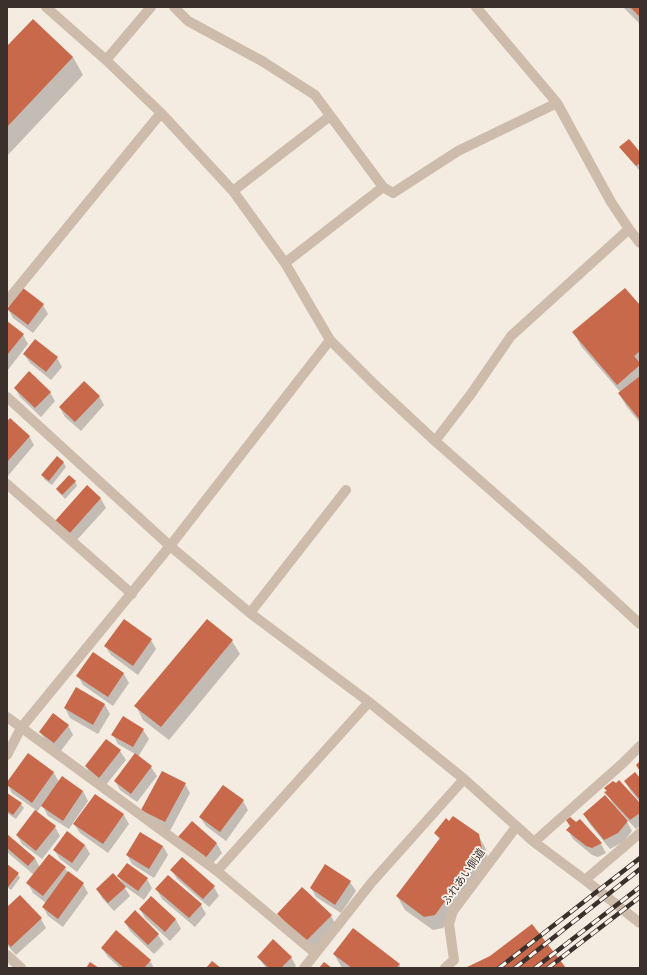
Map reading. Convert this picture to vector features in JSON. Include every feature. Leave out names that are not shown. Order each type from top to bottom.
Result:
[{"type":"street","points":[[46,7],[106,60],[161,113],[234,191],[285,263],[330,340],[375,385],[435,441],[572,561],[640,624]]},
{"type":"street","points":[[106,60],[151,7]]},
{"type":"street","points":[[174,7],[188,21],[262,61],[315,95],[382,187],[392,193],[458,151],[557,103]]},
{"type":"street","points":[[476,7],[557,103],[610,202],[640,243]]},
{"type":"street","points":[[7,301],[161,113]]},
{"type":"street","points":[[234,191],[330,116]]},
{"type":"street","points":[[285,263],[382,187]]},
{"type":"street","points":[[435,441],[471,394],[511,336],[629,229]]},
{"type":"street","points":[[7,754],[21,728],[132,594],[330,340]]},
{"type":"street","points":[[7,397],[170,546],[250,613],[369,702],[464,778],[534,842],[640,924]]},
{"type":"street","points":[[7,484],[132,594]]},
{"type":"street","points":[[250,613],[346,490]]},
{"type":"street","points":[[217,872],[369,702]]},
{"type":"street","points":[[7,717],[217,872],[315,954]]},
{"type":"street","points":[[534,842],[640,746]]},
{"type":"street","points":[[304,968],[372,882],[464,778]]},
{"type":"street","name":"ふれあい側道","points":[[445,968],[454,960],[449,924],[453,911],[516,826]]},
{"type":"street","points":[[585,880],[640,833]]},
{"type":"street","points":[[7,955],[21,968]]},
{"type":"building","points":[[630,7],[640,7],[640,17]]},
{"type":"building","points":[[33,19],[73,57],[7,127],[7,46]]},
{"type":"building","points":[[629,139],[640,152],[640,163],[636,166],[619,147]]},
{"type":"building","points":[[23,288],[44,304],[28,325],[7,309]]},
{"type":"building","points":[[625,288],[640,305],[640,351],[634,356],[640,365],[617,385],[572,332]]},
{"type":"building","points":[[7,321],[24,334],[7,355]]},
{"type":"building","points":[[35,339],[58,357],[46,372],[23,354]]},
{"type":"building","points":[[29,371],[51,392],[35,408],[14,388]]},
{"type":"building","points":[[640,376],[640,420],[618,393]]},
{"type":"building","points":[[84,381],[100,396],[75,422],[59,407]]},
{"type":"building","points":[[10,418],[30,436],[7,462],[7,421]]},
{"type":"building","points":[[57,456],[64,462],[49,481],[41,475]]},
{"type":"building","points":[[69,475],[76,481],[62,495],[56,489]]},
{"type":"building","points":[[87,485],[101,498],[69,534],[55,521]]},
{"type":"building","points":[[124,619],[152,639],[133,666],[104,646]]},
{"type":"building","points":[[207,619],[233,640],[161,727],[134,706]]},
{"type":"building","points":[[93,652],[124,673],[108,697],[76,676]]},
{"type":"building","points":[[76,687],[105,704],[93,725],[64,708]]},
{"type":"building","points":[[53,713],[69,725],[54,743],[39,732]]},
{"type":"building","points":[[123,716],[144,729],[133,747],[111,735]]},
{"type":"building","points":[[106,739],[121,750],[99,778],[85,766]]},
{"type":"building","points":[[28,753],[54,772],[32,803],[7,785],[7,782]]},
{"type":"building","points":[[135,753],[152,766],[131,794],[114,781]]},
{"type":"building","points":[[640,761],[640,771],[636,765]]},
{"type":"building","points":[[162,771],[186,783],[165,822],[141,810]]},
{"type":"building","points":[[635,772],[640,778],[640,800],[624,781]]},
{"type":"building","points":[[62,776],[83,791],[63,821],[41,806]]},
{"type":"building","points":[[619,780],[640,803],[640,813],[630,820],[604,792],[607,791],[604,788],[613,781],[616,783]]},
{"type":"building","points":[[223,785],[244,800],[220,832],[199,817]]},
{"type":"building","points":[[7,793],[22,803],[13,815],[7,811]]},
{"type":"building","points":[[95,794],[124,814],[103,844],[73,824]]},
{"type":"building","points":[[605,795],[628,821],[618,833],[604,840],[583,814]]},
{"type":"building","points":[[35,810],[56,826],[36,851],[16,835]]},
{"type":"building","points":[[453,816],[479,834],[482,850],[435,915],[424,917],[396,896],[440,838],[434,833],[446,818],[449,821]]},
{"type":"building","points":[[570,817],[576,822],[580,819],[602,843],[592,848],[586,846],[566,830],[570,826],[566,820]]},
{"type":"building","points":[[192,821],[217,843],[204,860],[178,837]]},
{"type":"building","points":[[67,831],[85,845],[72,863],[53,850]]},
{"type":"building","points":[[140,832],[163,846],[149,869],[126,855]]},
{"type":"building","points":[[7,834],[35,858],[28,866],[7,848]]},
{"type":"building","points":[[49,854],[66,867],[43,896],[26,883]]},
{"type":"building","points":[[182,857],[215,886],[203,899],[170,870]]},
{"type":"building","points":[[127,863],[148,878],[138,891],[117,876]]},
{"type":"building","points":[[7,864],[19,873],[8,887],[7,886]]},
{"type":"building","points":[[325,864],[351,881],[335,905],[310,888]]},
{"type":"building","points":[[68,871],[84,883],[58,919],[42,907]]},
{"type":"building","points":[[113,873],[126,887],[108,903],[96,889]]},
{"type":"building","points":[[168,875],[202,904],[189,918],[155,889]]},
{"type":"building","points":[[302,887],[332,915],[306,941],[277,914]]},
{"type":"building","points":[[20,895],[42,918],[11,947],[7,943],[7,907]]},
{"type":"building","points":[[151,896],[176,919],[165,932],[139,909]]},
{"type":"building","points":[[135,910],[159,934],[148,945],[124,922]]},
{"type":"building","points":[[532,924],[566,968],[465,968],[490,956]]},
{"type":"building","points":[[353,928],[400,964],[396,968],[352,968],[333,954]]},
{"type":"building","points":[[116,930],[151,960],[144,968],[124,968],[101,948]]},
{"type":"building","points":[[273,939],[292,957],[281,968],[269,968],[257,957]]},
{"type":"building","points":[[212,961],[221,968],[206,968]]},
{"type":"building","points":[[90,962],[99,968],[86,968]]},
{"type":"building","points":[[324,962],[332,968],[319,968]]},
{"type":"railway","points":[[499,968],[640,858]]},
{"type":"railway","points":[[515,968],[640,869]]},
{"type":"railway","points":[[535,968],[640,887]]},
{"type":"railway","points":[[548,968],[640,897]]}]
